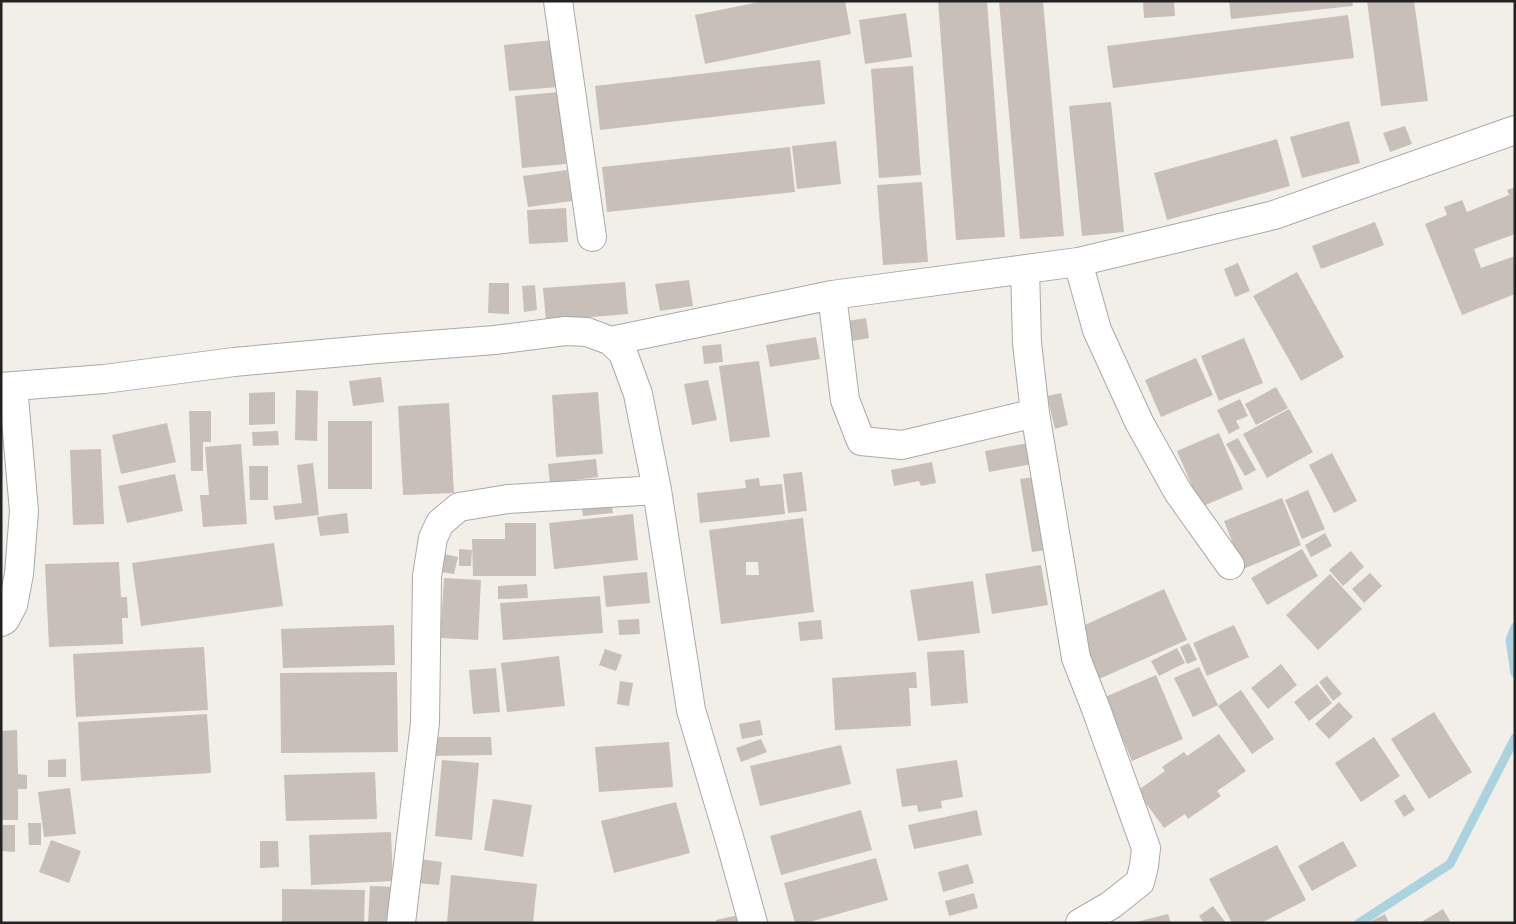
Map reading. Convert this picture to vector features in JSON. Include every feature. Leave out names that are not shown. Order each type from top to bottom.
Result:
[{"type":"street","points":[[558,1],[592,237]]},
{"type":"street","points":[[611,341],[832,295],[1078,262],[1274,215],[1515,130]]},
{"type":"street","points":[[1078,262],[1097,330],[1139,422],[1178,492],[1230,565]]},
{"type":"street","points":[[1025,269],[1027,343],[1035,413],[1076,658],[1146,848],[1140,882],[1111,905],[1080,923]]},
{"type":"street","points":[[832,295],[845,400],[861,441],[902,445],[1035,413]]},
{"type":"street","points":[[1,622],[5,620],[12,604],[17,582],[24,511],[7,387],[104,379],[244,361],[495,340],[565,331],[587,332],[611,341],[623,354],[638,394],[656,490],[692,710],[753,923]]},
{"type":"street","points":[[401,923],[425,723],[427,576],[433,538],[440,523],[459,507],[508,499],[656,490]]},
{"type":"building","points":[[764,1],[845,1],[851,34],[705,64],[695,15]]},
{"type":"building","points":[[938,1],[987,1],[1005,237],[956,240]]},
{"type":"building","points":[[999,1],[1043,1],[1064,236],[1020,239]]},
{"type":"building","points":[[1143,1],[1174,1],[1175,16],[1144,18]]},
{"type":"building","points":[[1229,1],[1352,1],[1353,6],[1231,19]]},
{"type":"building","points":[[1367,1],[1414,1],[1428,101],[1381,106]]},
{"type":"building","points":[[906,13],[912,57],[865,64],[859,20]]},
{"type":"building","points":[[1348,15],[1354,58],[1113,88],[1107,46]]},
{"type":"building","points":[[553,40],[558,87],[509,91],[504,45]]},
{"type":"building","points":[[820,60],[825,104],[600,130],[595,86]]},
{"type":"building","points":[[913,66],[921,175],[879,178],[871,69]]},
{"type":"building","points":[[559,92],[566,164],[522,168],[515,96]]},
{"type":"building","points":[[1111,102],[1124,232],[1082,236],[1069,106]]},
{"type":"building","points":[[1349,121],[1360,163],[1302,178],[1290,137]]},
{"type":"building","points":[[1405,126],[1412,144],[1390,152],[1383,133]]},
{"type":"building","points":[[1277,139],[1290,186],[1167,220],[1154,173]]},
{"type":"building","points":[[836,141],[841,184],[797,189],[792,146]]},
{"type":"building","points":[[790,147],[795,192],[607,212],[602,167]]},
{"type":"building","points":[[567,170],[572,201],[528,207],[523,176]]},
{"type":"building","points":[[922,182],[928,262],[883,265],[877,185]]},
{"type":"building","points":[[1515,187],[1515,234],[1474,249],[1481,268],[1515,256],[1515,294],[1462,315],[1425,224],[1447,215],[1444,207],[1462,200],[1467,212],[1509,195],[1507,190]]},
{"type":"building","points":[[566,208],[568,242],[529,244],[527,210]]},
{"type":"building","points":[[1375,222],[1384,245],[1321,269],[1312,246]]},
{"type":"building","points":[[1238,263],[1250,291],[1235,297],[1224,269]]},
{"type":"building","points":[[1297,272],[1344,357],[1301,381],[1253,296]]},
{"type":"building","points":[[689,280],[693,306],[660,311],[655,284]]},
{"type":"building","points":[[625,282],[628,314],[546,321],[543,288]]},
{"type":"building","points":[[489,283],[509,283],[509,314],[488,313]]},
{"type":"building","points":[[535,285],[537,310],[524,312],[522,286]]},
{"type":"building","points":[[866,318],[869,338],[846,342],[841,322]]},
{"type":"building","points":[[816,337],[820,359],[770,367],[766,345]]},
{"type":"building","points":[[1244,338],[1263,383],[1219,401],[1201,356]]},
{"type":"building","points":[[721,344],[723,362],[704,364],[702,346]]},
{"type":"building","points":[[1196,358],[1213,395],[1161,417],[1145,380]]},
{"type":"building","points":[[759,361],[770,437],[730,442],[719,366]]},
{"type":"building","points":[[381,377],[384,402],[353,406],[349,381]]},
{"type":"building","points":[[708,380],[717,420],[692,425],[684,384]]},
{"type":"building","points":[[1276,387],[1288,408],[1256,425],[1245,404]]},
{"type":"building","points":[[296,390],[318,391],[317,441],[295,440]]},
{"type":"building","points":[[275,392],[275,424],[249,425],[249,393]]},
{"type":"building","points":[[598,392],[603,454],[556,457],[552,395]]},
{"type":"building","points":[[1061,393],[1068,425],[1055,429],[1047,396]]},
{"type":"building","points":[[1240,399],[1248,416],[1236,421],[1240,428],[1229,434],[1217,410]]},
{"type":"building","points":[[449,403],[454,493],[403,495],[398,406]]},
{"type":"building","points":[[1289,409],[1313,452],[1267,478],[1243,434]]},
{"type":"building","points":[[189,411],[211,411],[211,442],[203,442],[203,471],[191,471]]},
{"type":"building","points":[[328,421],[372,421],[372,489],[328,489]]},
{"type":"building","points":[[167,423],[176,462],[121,474],[112,435]]},
{"type":"building","points":[[278,431],[279,445],[253,446],[252,432]]},
{"type":"building","points":[[1219,433],[1243,489],[1201,507],[1177,451]]},
{"type":"building","points":[[1238,438],[1256,470],[1245,476],[1226,444]]},
{"type":"building","points":[[1033,442],[1037,463],[989,472],[985,451]]},
{"type":"building","points":[[241,444],[247,524],[203,527],[200,495],[209,495],[205,447]]},
{"type":"building","points":[[101,449],[104,524],[73,525],[70,450]]},
{"type":"building","points":[[1332,453],[1357,501],[1334,513],[1309,465]]},
{"type":"building","points":[[596,459],[598,477],[550,483],[548,464]]},
{"type":"building","points":[[932,462],[936,483],[921,486],[919,481],[894,486],[891,470]]},
{"type":"building","points":[[313,463],[319,515],[275,520],[273,506],[302,503],[297,465]]},
{"type":"building","points":[[249,466],[268,466],[268,500],[250,500]]},
{"type":"building","points":[[802,472],[807,511],[788,513],[783,474]]},
{"type":"building","points":[[175,474],[183,511],[127,523],[118,486]]},
{"type":"building","points":[[1035,477],[1046,550],[1032,552],[1020,479]]},
{"type":"building","points":[[759,478],[760,486],[782,484],[785,514],[700,523],[697,493],[746,488],[745,480]]},
{"type":"building","points":[[1308,490],[1325,529],[1302,539],[1285,500]]},
{"type":"building","points":[[611,498],[613,513],[583,516],[581,501]]},
{"type":"building","points":[[1282,498],[1301,545],[1243,569],[1224,521]]},
{"type":"building","points":[[347,513],[349,533],[320,536],[317,517]]},
{"type":"building","points":[[633,514],[638,560],[554,569],[549,523]]},
{"type":"building","points":[[803,518],[814,612],[721,624],[709,530]],"holes":[[[746,562],[758,562],[759,575],[746,575]]]},
{"type":"building","points":[[505,523],[536,523],[536,576],[473,576],[472,539],[505,539]]},
{"type":"building","points":[[1325,533],[1332,546],[1311,557],[1305,545]]},
{"type":"building","points":[[274,543],[283,606],[141,626],[132,563]]},
{"type":"building","points":[[459,549],[472,550],[471,566],[459,566]]},
{"type":"building","points":[[1302,549],[1318,576],[1267,605],[1251,578]]},
{"type":"building","points":[[1351,551],[1364,567],[1343,586],[1329,570]]},
{"type":"building","points":[[444,554],[458,557],[454,574],[441,572]]},
{"type":"building","points":[[119,562],[121,597],[127,597],[128,618],[122,618],[123,644],[49,647],[45,564]]},
{"type":"building","points":[[1041,565],[1048,605],[992,614],[985,574]]},
{"type":"building","points":[[647,572],[650,603],[606,607],[603,576]]},
{"type":"building","points":[[1370,573],[1382,586],[1364,603],[1352,589]]},
{"type":"building","points":[[1330,574],[1362,609],[1318,650],[1286,615]]},
{"type":"building","points":[[444,578],[481,580],[478,640],[440,638]]},
{"type":"building","points":[[973,581],[980,633],[918,641],[910,590]]},
{"type":"building","points":[[527,584],[528,598],[498,599],[498,586]]},
{"type":"building","points":[[1164,589],[1187,640],[1099,679],[1076,629]]},
{"type":"building","points":[[600,596],[603,633],[503,640],[500,603]]},
{"type":"building","points":[[639,619],[640,634],[619,635],[618,620]]},
{"type":"building","points":[[821,620],[823,639],[800,641],[798,622]]},
{"type":"building","points":[[394,625],[395,665],[283,668],[281,629]]},
{"type":"building","points":[[1234,625],[1249,657],[1207,676],[1193,643]]},
{"type":"building","points":[[1189,643],[1197,660],[1187,664],[1180,647]]},
{"type":"building","points":[[204,647],[208,710],[76,717],[73,654]]},
{"type":"building","points":[[1177,648],[1185,663],[1159,676],[1151,661]]},
{"type":"building","points":[[605,649],[622,655],[616,671],[599,665]]},
{"type":"building","points":[[964,650],[968,703],[931,706],[927,652]]},
{"type":"building","points":[[559,656],[565,706],[507,712],[501,663]]},
{"type":"building","points":[[1281,664],[1297,685],[1268,709],[1251,688]]},
{"type":"building","points":[[1199,667],[1218,705],[1193,717],[1174,678]]},
{"type":"building","points":[[496,668],[500,712],[473,714],[469,670]]},
{"type":"building","points":[[397,672],[398,752],[281,753],[280,673]]},
{"type":"building","points":[[916,672],[917,688],[909,688],[911,726],[835,730],[832,678]]},
{"type":"building","points":[[1156,675],[1183,739],[1132,761],[1105,697]]},
{"type":"building","points":[[1327,676],[1342,694],[1333,701],[1319,682]]},
{"type":"building","points":[[620,681],[633,683],[629,706],[617,704]]},
{"type":"building","points":[[1317,684],[1332,703],[1309,721],[1294,702]]},
{"type":"building","points":[[1241,690],[1274,739],[1252,754],[1218,706]]},
{"type":"building","points":[[1339,702],[1353,717],[1329,739],[1315,724]]},
{"type":"building","points":[[1434,712],[1472,772],[1429,799],[1391,739]]},
{"type":"building","points":[[207,714],[211,773],[81,781],[78,722]]},
{"type":"building","points":[[760,720],[763,735],[742,739],[739,724]]},
{"type":"building","points":[[17,730],[18,774],[27,775],[27,789],[18,789],[18,820],[1,820],[1,731]]},
{"type":"building","points":[[1219,734],[1246,771],[1217,791],[1221,796],[1188,819],[1185,814],[1164,828],[1137,791],[1165,771],[1162,767],[1184,752],[1187,756]]},
{"type":"building","points":[[429,737],[491,737],[492,755],[429,756]]},
{"type":"building","points":[[1374,737],[1400,776],[1361,802],[1335,763]]},
{"type":"building","points":[[761,739],[767,752],[741,762],[736,748]]},
{"type":"building","points":[[669,742],[673,787],[599,792],[595,747]]},
{"type":"building","points":[[841,745],[851,784],[760,806],[750,766]]},
{"type":"building","points":[[66,759],[66,777],[48,777],[48,760]]},
{"type":"building","points":[[442,760],[479,763],[472,840],[435,836]]},
{"type":"building","points":[[957,760],[963,797],[941,801],[942,808],[918,812],[917,805],[902,807],[896,769]]},
{"type":"building","points":[[375,772],[377,819],[286,821],[284,775]]},
{"type":"building","points":[[70,788],[76,834],[44,837],[38,792]]},
{"type":"building","points":[[1405,794],[1415,810],[1404,817],[1394,801]]},
{"type":"building","points":[[493,799],[532,805],[523,857],[484,850]]},
{"type":"building","points":[[676,802],[690,853],[614,873],[601,821]]},
{"type":"building","points":[[861,810],[872,850],[781,875],[770,836]]},
{"type":"building","points":[[977,810],[982,835],[914,849],[908,825]]},
{"type":"building","points":[[28,823],[41,823],[41,845],[29,845]]},
{"type":"building","points":[[1,825],[15,825],[15,852],[1,851]]},
{"type":"building","points":[[391,832],[393,881],[311,885],[309,835]]},
{"type":"building","points":[[51,840],[81,851],[69,883],[39,872]]},
{"type":"building","points":[[260,841],[278,841],[279,867],[260,868]]},
{"type":"building","points":[[1343,841],[1357,866],[1312,891],[1298,866]]},
{"type":"building","points":[[1277,845],[1306,900],[1261,923],[1232,923],[1209,879]]},
{"type":"building","points":[[876,858],[888,900],[806,923],[795,923],[784,883]]},
{"type":"building","points":[[420,859],[442,862],[439,885],[416,883]]},
{"type":"building","points":[[968,864],[974,883],[943,892],[938,872]]},
{"type":"building","points":[[451,875],[537,884],[533,923],[447,923]]},
{"type":"building","points":[[370,886],[395,887],[394,923],[368,923]]},
{"type":"building","points":[[282,889],[365,890],[364,923],[282,923]]},
{"type":"building","points":[[974,893],[978,908],[949,916],[945,901]]},
{"type":"building","points":[[1213,906],[1226,923],[1204,923],[1199,916]]},
{"type":"building","points":[[1443,909],[1451,923],[1420,923]]},
{"type":"building","points":[[743,914],[745,923],[716,923],[716,920]]},
{"type":"building","points":[[1168,914],[1171,923],[1136,923],[1136,922]]},
{"type":"building","points":[[1385,914],[1389,923],[1367,923]]},
{"type":"waterway","points":[[1515,627],[1510,640],[1515,673]]},
{"type":"waterway","points":[[1359,923],[1450,864],[1515,738]]}]
